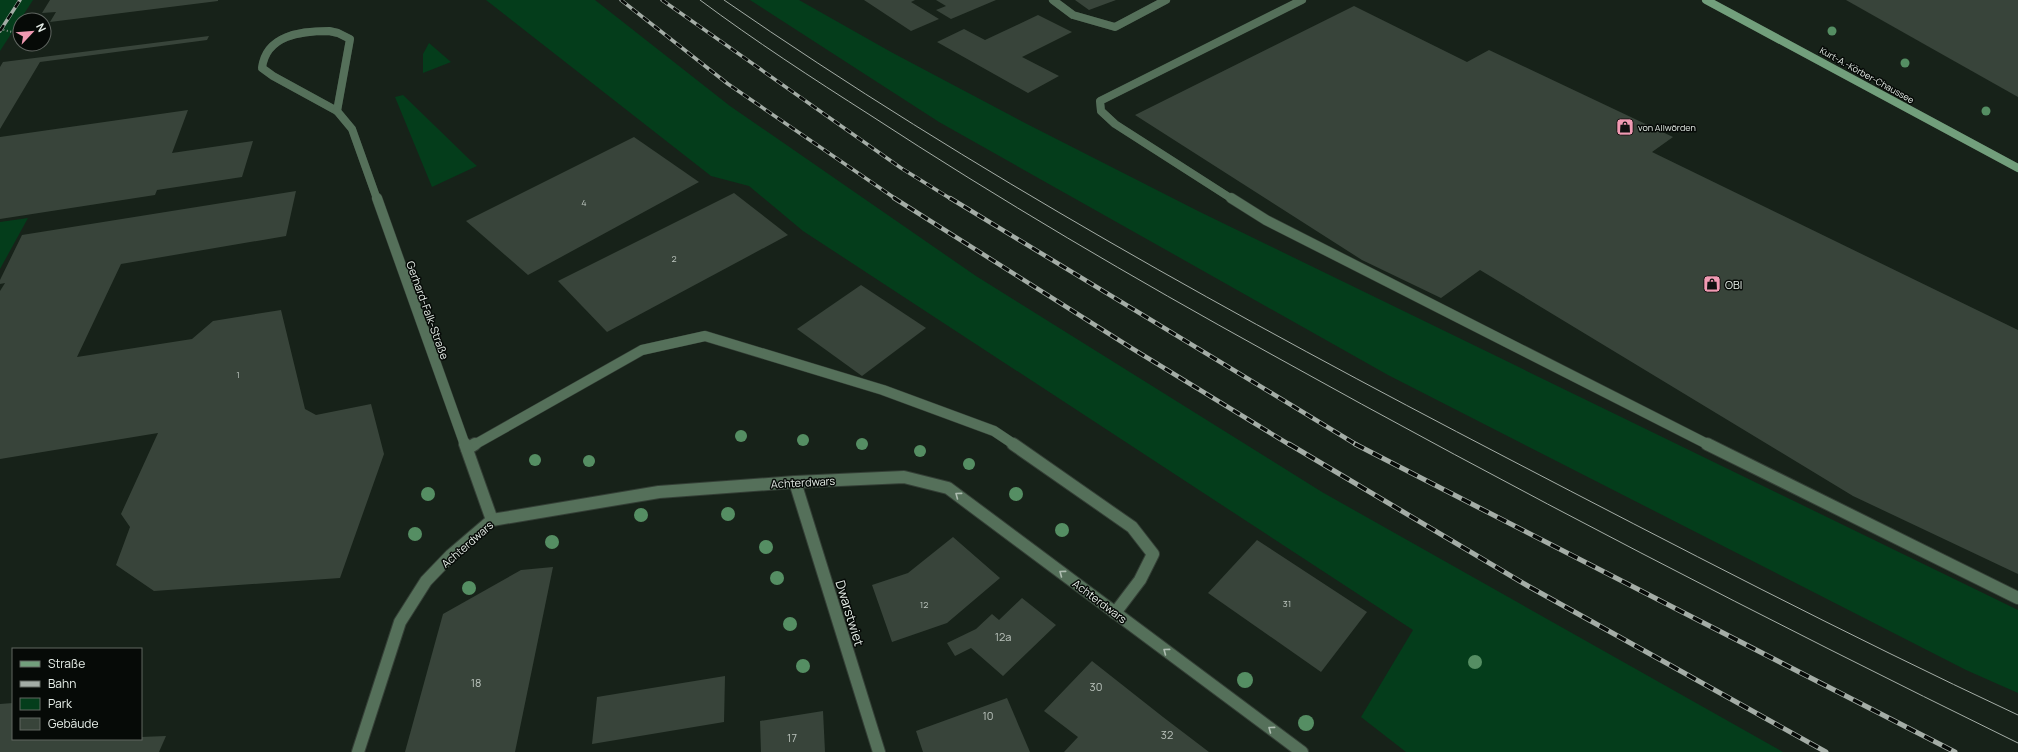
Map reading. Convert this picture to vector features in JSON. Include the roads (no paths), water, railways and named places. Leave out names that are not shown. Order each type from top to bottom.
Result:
[{"type":"main road","name":"Kurt-A.-Körber-Chaussee","points":[[1706,0],[2018,168]]},
{"type":"street","points":[[1053,0],[1073,15],[1115,27],[1166,0]]},
{"type":"street","points":[[1302,0],[1106,97],[1100,101],[1100,111],[1115,124],[1266,220],[1703,442],[2018,598]]},
{"type":"street","name":"Gerhard-Falk-Straße","points":[[337,111],[350,39],[337,32],[316,30],[294,35],[270,47],[264,57],[262,68],[273,76],[337,111],[352,129],[492,520]]},
{"type":"street","points":[[467,449],[642,350],[705,336],[882,390],[994,431],[1132,527],[1153,554],[1140,580],[1115,613]]},
{"type":"street","name":"Achterdwars","points":[[358,752],[400,622],[426,581],[451,555],[492,520],[659,492],[904,476],[948,488],[1302,752]]},
{"type":"street","name":"Dwarstwiet","points":[[796,482],[879,752]]},
{"type":"tram line","points":[[700,0],[805,73],[968,178],[1067,238],[1218,325],[1547,504],[1829,649],[2018,743]]},
{"type":"tram line","points":[[724,0],[818,63],[1010,184],[1306,352],[1697,557],[1889,653],[2018,715]]},
{"type":"railway","points":[[0,31],[20,0]]},
{"type":"railway","points":[[621,0],[728,84],[896,199]]},
{"type":"railway","points":[[662,0],[901,168],[951,199]]},
{"type":"railway","points":[[894,198],[1133,349],[1290,445]]},
{"type":"railway","points":[[950,198],[1357,445]]},
{"type":"railway","points":[[1289,444],[1528,586],[1826,752]]},
{"type":"railway","points":[[1355,444],[1955,752]]},
{"type":"place","name":"von Allwörden","points":[[1625,127]]},
{"type":"place","name":"OBI","points":[[1712,284]]}]
